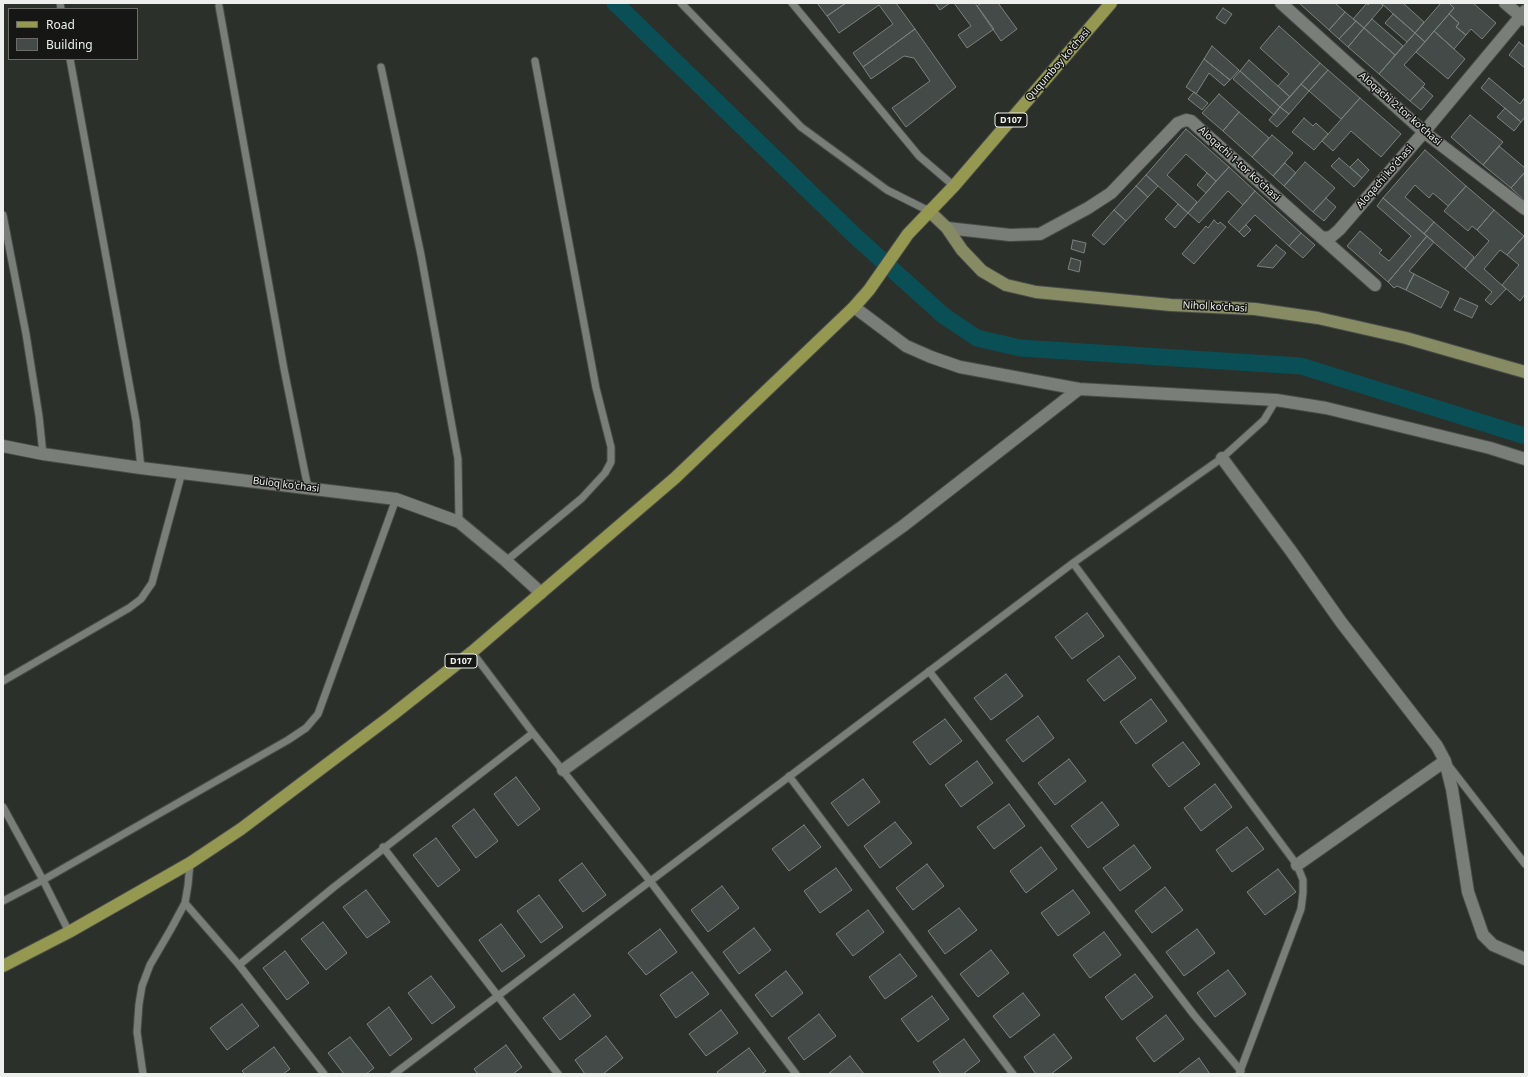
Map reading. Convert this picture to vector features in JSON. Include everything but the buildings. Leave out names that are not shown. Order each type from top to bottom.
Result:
[{"type":"main road","name":"Ququmboy ko'chasi","points":[[854,307],[869,290],[908,234],[954,186],[1111,3]]},
{"type":"main road","name":"Nihol koʻchasi","points":[[929,211],[947,228],[962,250],[982,271],[1006,285],[1036,292],[1171,304],[1255,309],[1318,318],[1406,338],[1525,372]]},
{"type":"main road","name":"D107","points":[[3,966],[69,932],[190,863],[241,829],[392,716],[472,652],[675,478],[854,307]]},
{"type":"street","name":"Aloqachi 2-tor koʻchasi","points":[[1281,3],[1424,132],[1525,209]]},
{"type":"street","name":"Aloqachi koʻchasi","points":[[1321,237],[1327,238],[1339,230],[1524,16],[1504,3]]},
{"type":"street","name":"Aloqachi 1-tor koʻchasi","points":[[947,228],[1010,235],[1040,234],[1088,208],[1111,193],[1178,123],[1186,120],[1191,121],[1202,130],[1375,285]]},
{"type":"street","points":[[854,307],[906,346],[960,367],[1079,389],[1276,400],[1326,408],[1490,448],[1525,459]]},
{"type":"street","points":[[563,770],[903,526],[1079,389]]},
{"type":"street","name":"Buloq ko'chasi","points":[[3,446],[43,454],[141,468],[396,499],[459,522],[506,561],[541,593]]},
{"type":"street","points":[[1222,458],[1341,622],[1437,746],[1445,761],[1452,789],[1468,892],[1483,935],[1493,945],[1525,959]]},
{"type":"street","points":[[1297,865],[1445,761]]},
{"type":"lane","points":[[681,3],[801,127],[887,190],[929,211]]},
{"type":"lane","points":[[792,3],[919,156],[954,186]]},
{"type":"lane","points":[[218,6],[284,369],[308,488]]},
{"type":"lane","points":[[70,60],[136,421],[141,468]]},
{"type":"lane","points":[[506,561],[582,498],[605,473],[611,462],[611,447],[596,388],[535,61]]},
{"type":"lane","points":[[381,67],[421,255],[458,459],[459,522]]},
{"type":"lane","points":[[3,216],[26,334],[39,416],[43,454]]},
{"type":"lane","points":[[394,1074],[1073,563],[1222,458],[1264,420],[1276,400]]},
{"type":"lane","points":[[3,681],[129,608],[141,598],[152,583],[182,472]]},
{"type":"lane","points":[[3,901],[43,880],[288,740],[310,724],[318,714],[396,499]]},
{"type":"lane","points":[[1073,563],[1297,865],[1303,880],[1302,909],[1240,1073]]},
{"type":"lane","points":[[472,652],[533,733],[650,881],[796,1074]]},
{"type":"lane","points":[[929,671],[1240,1073]]},
{"type":"lane","points":[[239,965],[383,847],[533,733]]},
{"type":"lane","points":[[1445,761],[1525,864]]},
{"type":"lane","points":[[789,776],[1013,1074]]},
{"type":"lane","points":[[3,807],[43,880],[69,932]]},
{"type":"lane","points":[[383,847],[558,1074]]},
{"type":"lane","points":[[142,1074],[137,1032],[142,986],[150,965],[172,929],[185,903],[190,863]]},
{"type":"lane","points":[[185,903],[239,965],[324,1074]]},
{"type":"waterway","points":[[615,3],[854,235],[944,316],[977,338],[1020,348],[1301,366],[1525,436]]}]
